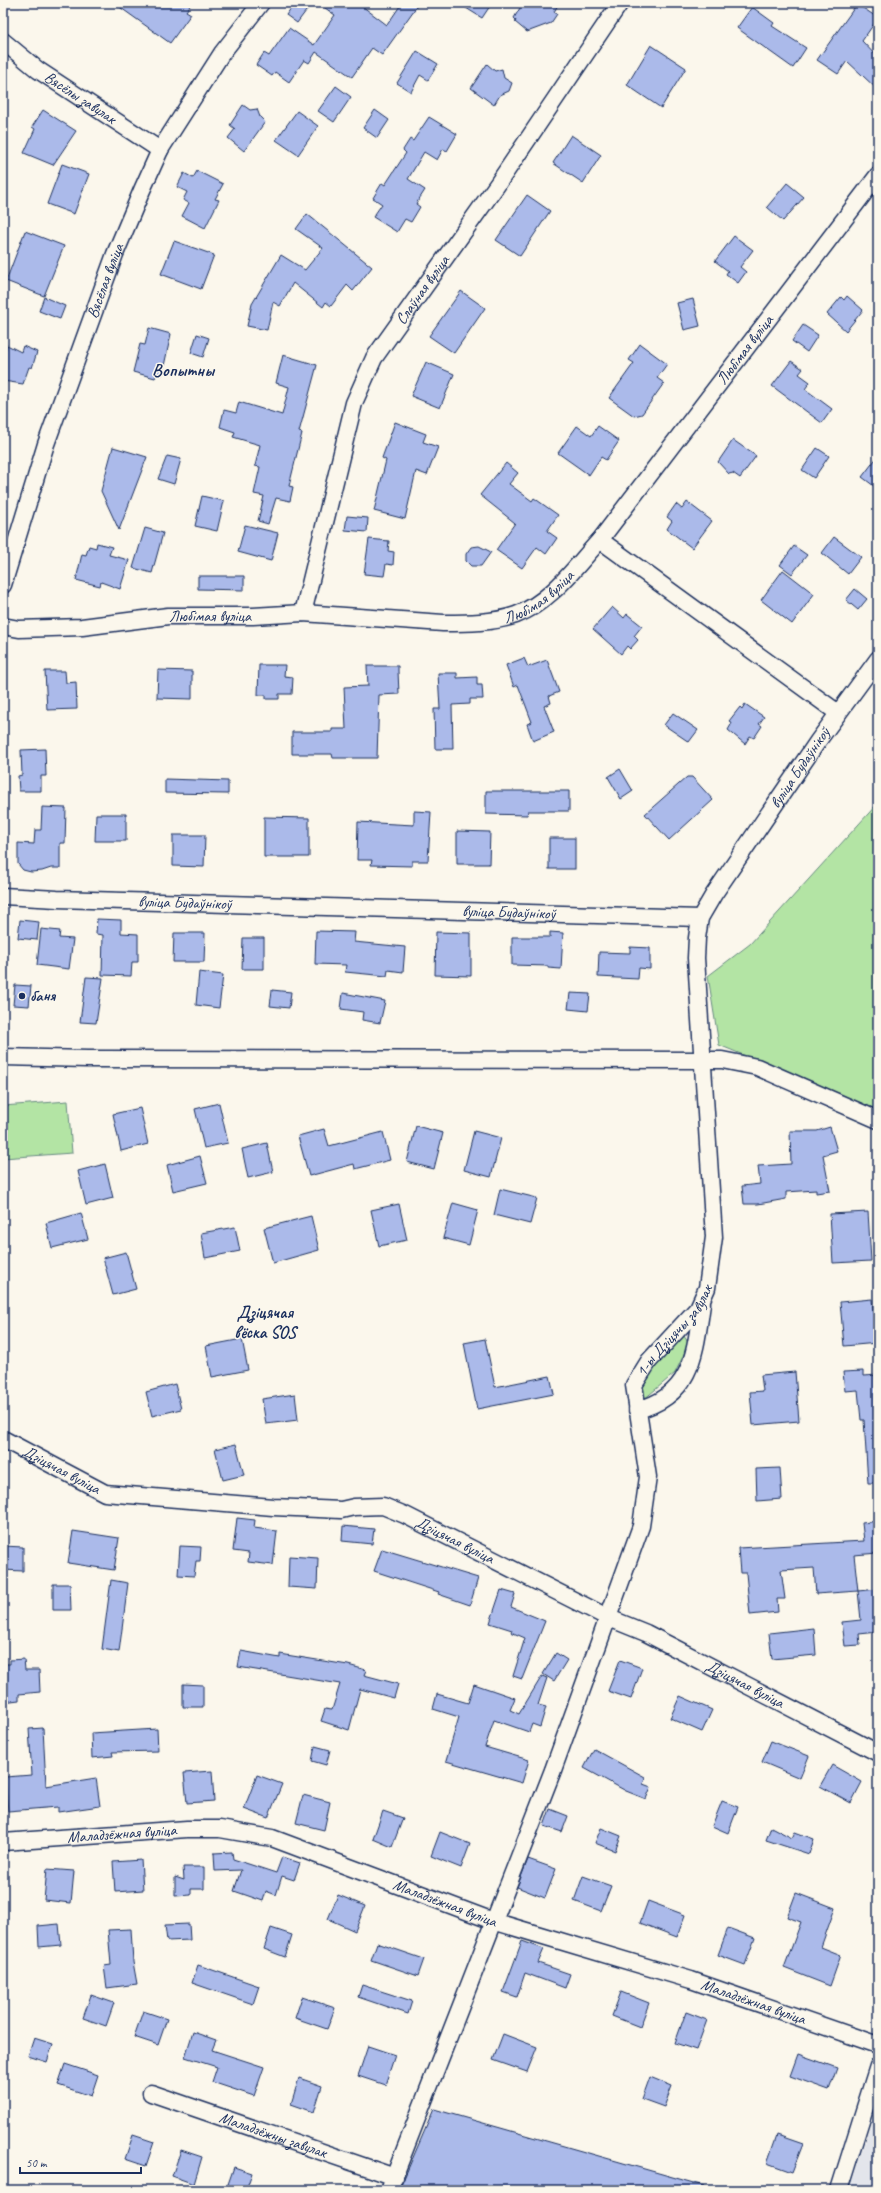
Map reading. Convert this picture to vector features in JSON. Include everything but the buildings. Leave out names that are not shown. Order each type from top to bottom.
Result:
[{"type":"street","name":"Вясёлая вуліца","points":[[3,585],[46,444],[115,254],[160,150],[222,53],[261,3]]},
{"type":"street","name":"Слаўная вуліца","points":[[303,613],[354,403],[374,358],[497,185],[620,3]]},
{"type":"street","name":"Вясёлы завулак","points":[[3,41],[38,70],[160,150]]},
{"type":"street","name":"Любімая вуліца","points":[[3,626],[19,630],[66,628],[168,616],[253,616],[303,613],[443,623],[488,620],[516,615],[536,604],[553,591],[600,540],[878,175]]},
{"type":"street","points":[[600,540],[838,713]]},
{"type":"street","name":"вуліца Будаўнікоў","points":[[3,896],[65,900],[700,918],[714,894],[838,713],[878,659]]},
{"type":"street","name":"1-ы Дзіцячы завулак","points":[[392,2183],[463,2004],[493,1921],[554,1770],[641,1526],[647,1498],[648,1477],[634,1385],[649,1361],[687,1322],[698,1308],[707,1288],[714,1237],[696,958],[700,918]]},
{"type":"street","points":[[3,1057],[88,1059],[703,1058],[739,1062],[757,1067],[878,1120]]},
{"type":"street","points":[[637,1410],[649,1407],[666,1397],[686,1376],[695,1354],[702,1299]]},
{"type":"street","name":"Дзіцячая вуліца","points":[[3,1439],[105,1492],[273,1507],[341,1510],[354,1507],[383,1506],[405,1515],[609,1618],[646,1633],[878,1753]]},
{"type":"street","name":"Маладзёжная вуліца","points":[[3,1842],[186,1830],[220,1829],[256,1834],[272,1838],[493,1921],[690,1980],[878,2045]]},
{"type":"street","points":[[839,2190],[878,2066]]},
{"type":"street","name":"Маладзёжны завулак","points":[[151,2093],[392,2183]]},
{"type":"shaded area","points":[[878,2101],[878,2190],[849,2190]]},
{"type":"green space","points":[[878,803],[878,1110],[719,1045],[708,976],[750,944]]},
{"type":"green space","points":[[68,1101],[72,1153],[3,1158],[3,1106]]},
{"type":"green space","points":[[684,1336],[689,1344],[675,1373],[643,1400],[642,1388],[658,1360]]},
{"type":"place","name":"баня","points":[[22,996]]},
{"type":"district","name":"Вопытны","points":[[183,370]]},
{"type":"district","name":"Дзіцячая вёска SOS","points":[[265,1322]]}]
